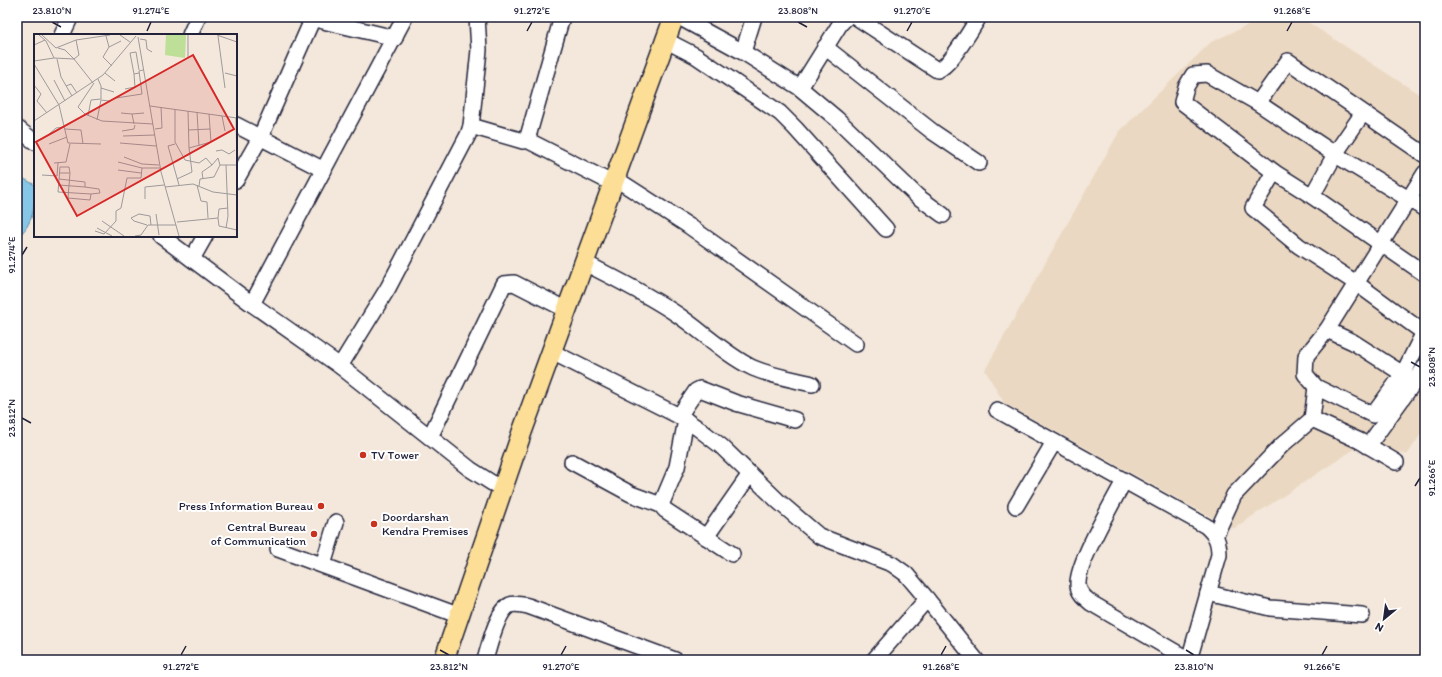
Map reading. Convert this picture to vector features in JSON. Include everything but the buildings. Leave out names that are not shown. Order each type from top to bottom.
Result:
[{"type":"main road","points":[[444,660],[497,485],[552,352],[585,263],[664,17]]},
{"type":"main road","points":[[435,660],[559,306],[611,180],[674,17]]},
{"type":"street","points":[[190,34],[198,17]]},
{"type":"street","points":[[252,304],[405,17]]},
{"type":"street","points":[[340,366],[388,288],[463,146],[471,126],[479,50],[477,17]]},
{"type":"street","points":[[527,140],[562,17]]},
{"type":"street","points":[[679,17],[743,52],[800,88],[837,119],[916,196],[943,215]]},
{"type":"street","points":[[743,52],[754,17]]},
{"type":"street","points":[[800,88],[840,24],[847,17]]},
{"type":"street","points":[[856,17],[937,70],[941,69],[949,60],[979,17]]},
{"type":"street","points":[[62,34],[70,18]]},
{"type":"street","points":[[237,178],[260,138],[309,18],[395,38]]},
{"type":"street","points":[[665,40],[696,56],[780,113],[886,229]]},
{"type":"street","points":[[825,47],[933,132],[979,163]]},
{"type":"street","points":[[1258,103],[1288,61],[1425,155]]},
{"type":"street","points":[[1425,209],[1336,155],[1258,103],[1207,74],[1193,75],[1186,87],[1182,102],[1274,172],[1312,196],[1425,274]]},
{"type":"street","points":[[1312,196],[1363,113]]},
{"type":"street","points":[[237,126],[324,170]]},
{"type":"street","points":[[471,126],[523,141],[527,140],[611,180],[689,226],[856,344]]},
{"type":"street","points":[[17,128],[34,136]]},
{"type":"street","points":[[1274,172],[1253,208],[1299,246],[1356,282],[1424,331],[1403,374],[1373,415],[1316,387],[1304,374],[1306,356],[1327,330],[1356,282],[1425,173]]},
{"type":"street","points":[[161,237],[252,304],[340,366],[470,469],[497,485]]},
{"type":"street","points":[[192,259],[204,237]]},
{"type":"street","points":[[585,263],[643,294],[677,315],[737,359],[769,374],[812,384]]},
{"type":"street","points":[[430,437],[504,284],[514,283],[559,306]]},
{"type":"street","points":[[1327,330],[1353,342],[1403,374]]},
{"type":"street","points":[[552,352],[683,418],[712,437],[813,531],[826,540],[883,559],[906,574],[976,660]]},
{"type":"street","points":[[1368,446],[1425,367]]},
{"type":"street","points":[[1216,534],[1234,495],[1282,445],[1312,419],[1316,387]]},
{"type":"street","points":[[661,505],[677,467],[683,418],[696,391],[700,388],[736,403],[795,420]]},
{"type":"street","points":[[996,410],[1206,526],[1216,534],[1219,546],[1219,555],[1189,660],[1091,603],[1082,596],[1078,586],[1079,574],[1085,557],[1124,481]]},
{"type":"street","points":[[1312,419],[1368,446],[1396,462]]},
{"type":"street","points":[[1016,506],[1054,442]]},
{"type":"street","points":[[572,462],[631,494],[661,505],[665,510],[732,554]]},
{"type":"street","points":[[706,537],[750,474]]},
{"type":"street","points":[[323,565],[336,522]]},
{"type":"street","points":[[278,549],[452,613]]},
{"type":"street","points":[[1208,593],[1270,608],[1362,615]]},
{"type":"street","points":[[874,660],[927,599]]},
{"type":"street","points":[[485,660],[496,626],[505,609],[510,605],[516,604],[528,606],[675,660]]},
{"type":"shaded area","points":[[1266,17],[1300,17],[1425,98],[1425,428],[1407,455],[1368,440],[1233,529],[1004,403],[985,370],[1119,132],[1211,42]]},
{"type":"water","points":[[17,175],[34,184],[34,207],[27,226],[17,238]]},
{"type":"place","name":"TV Tower","points":[[363,455]]},
{"type":"place","name":"Press Information Bureau","points":[[321,506]]},
{"type":"place","name":"Doordarshan Kendra Premises","points":[[374,524]]},
{"type":"place","name":"Central Bureau of Communication","points":[[314,534]]}]
